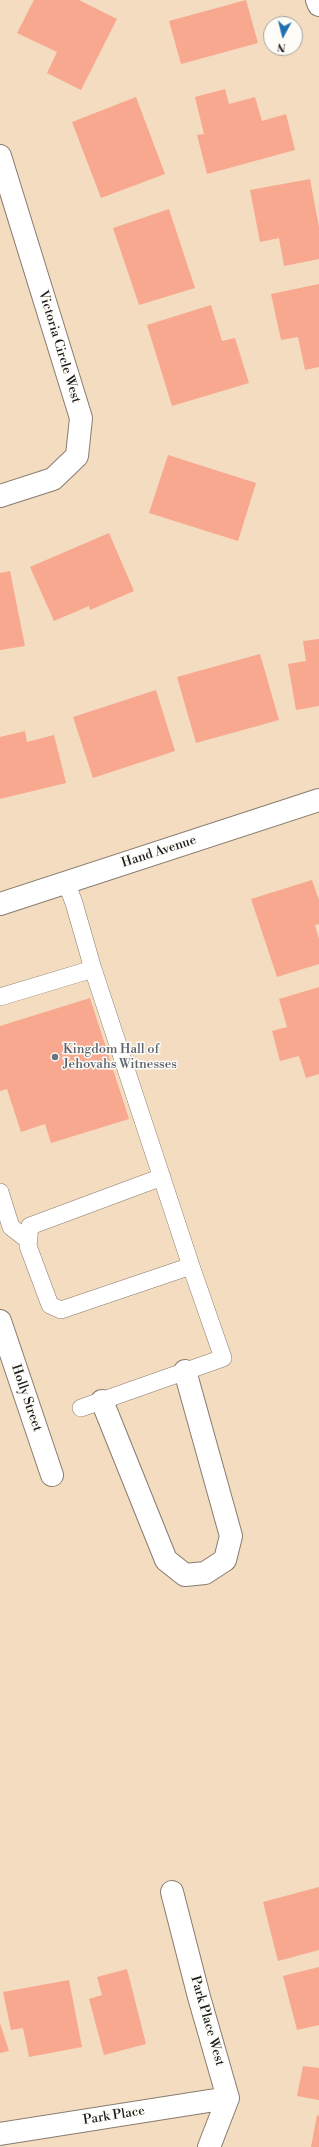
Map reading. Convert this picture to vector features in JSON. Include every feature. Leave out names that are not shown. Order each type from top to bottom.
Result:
[{"type":"street","points":[[317,0],[319,5]]},
{"type":"street","name":"Victoria Circle West","points":[[0,156],[81,418],[77,456],[52,479],[0,496]]},
{"type":"street","name":"Hand Avenue","points":[[0,904],[319,800]]},
{"type":"street","name":"Holly Street","points":[[0,1321],[52,1475]]},
{"type":"street","points":[[102,1401],[166,1560],[185,1575],[205,1573],[225,1560],[231,1536],[185,1371]]},
{"type":"street","name":"Park Place West","points":[[172,1892],[199,1997],[228,2098]]},
{"type":"street","points":[[209,2147],[228,2098]]},
{"type":"street","name":"Park Place","points":[[0,2134],[228,2098]]},
{"type":"lane","points":[[66,882],[74,903],[93,969],[223,1358],[81,1408]]},
{"type":"lane","points":[[0,998],[93,969]]},
{"type":"lane","points":[[162,1177],[30,1226],[28,1246],[50,1305],[61,1310],[191,1266]]},
{"type":"lane","points":[[0,1192],[10,1227],[28,1240]]},
{"type":"building","points":[[34,0],[79,0],[117,19],[81,90],[47,73],[57,52],[17,33]]},
{"type":"building","points":[[246,0],[258,43],[181,64],[169,21]]},
{"type":"building","points":[[225,89],[229,104],[255,97],[262,121],[286,114],[295,150],[207,174],[197,135],[204,134],[195,97]]},
{"type":"building","points":[[136,97],[165,174],[101,198],[72,122]]},
{"type":"building","points":[[310,179],[319,227],[319,259],[284,266],[279,238],[260,242],[250,190]]},
{"type":"building","points":[[169,209],[195,288],[139,305],[113,228]]},
{"type":"building","points":[[319,284],[319,367],[305,370],[298,337],[281,340],[271,294]]},
{"type":"building","points":[[211,305],[222,341],[235,338],[249,383],[172,406],[147,325]]},
{"type":"building","points":[[168,455],[256,483],[238,541],[149,513]]},
{"type":"building","points":[[109,533],[134,591],[90,610],[89,606],[54,621],[30,567]]},
{"type":"building","points":[[10,571],[25,646],[0,650],[0,573]]},
{"type":"building","points":[[319,639],[319,706],[296,710],[288,664],[306,661],[303,641]]},
{"type":"building","points":[[260,654],[279,720],[196,743],[177,677]]},
{"type":"building","points":[[156,690],[175,751],[93,778],[73,717]]},
{"type":"building","points":[[25,731],[27,742],[54,735],[66,783],[0,799],[0,737]]},
{"type":"building","points":[[312,880],[319,900],[319,924],[315,925],[319,939],[319,964],[277,977],[251,899]]},
{"type":"building","points":[[319,987],[319,1074],[306,1078],[299,1056],[280,1061],[272,1031],[287,1027],[279,999]]},
{"type":"building","name":"Kingdom Hall of Jehovahs Witnesses","points":[[90,998],[129,1119],[51,1143],[45,1124],[21,1132],[7,1089],[0,1091],[0,1026]]},
{"type":"building","points":[[319,1887],[319,1950],[278,1961],[263,1902]]},
{"type":"building","points":[[319,1967],[319,2025],[297,2030],[283,1976]]},
{"type":"building","points":[[127,1969],[146,2044],[104,2055],[89,1999],[102,1995],[97,1977]]},
{"type":"building","points":[[69,1980],[82,2047],[29,2057],[23,2028],[11,2030],[3,1992]]},
{"type":"building","points":[[0,2023],[9,2051],[0,2053]]},
{"type":"building","points":[[303,2066],[319,2068],[319,2100],[297,2096]]},
{"type":"building","points":[[317,2115],[319,2116],[319,2147],[311,2147]]},
{"type":"place","name":"Kingdom Hall of Jehovahs Witnesses","points":[[55,1057]]}]
